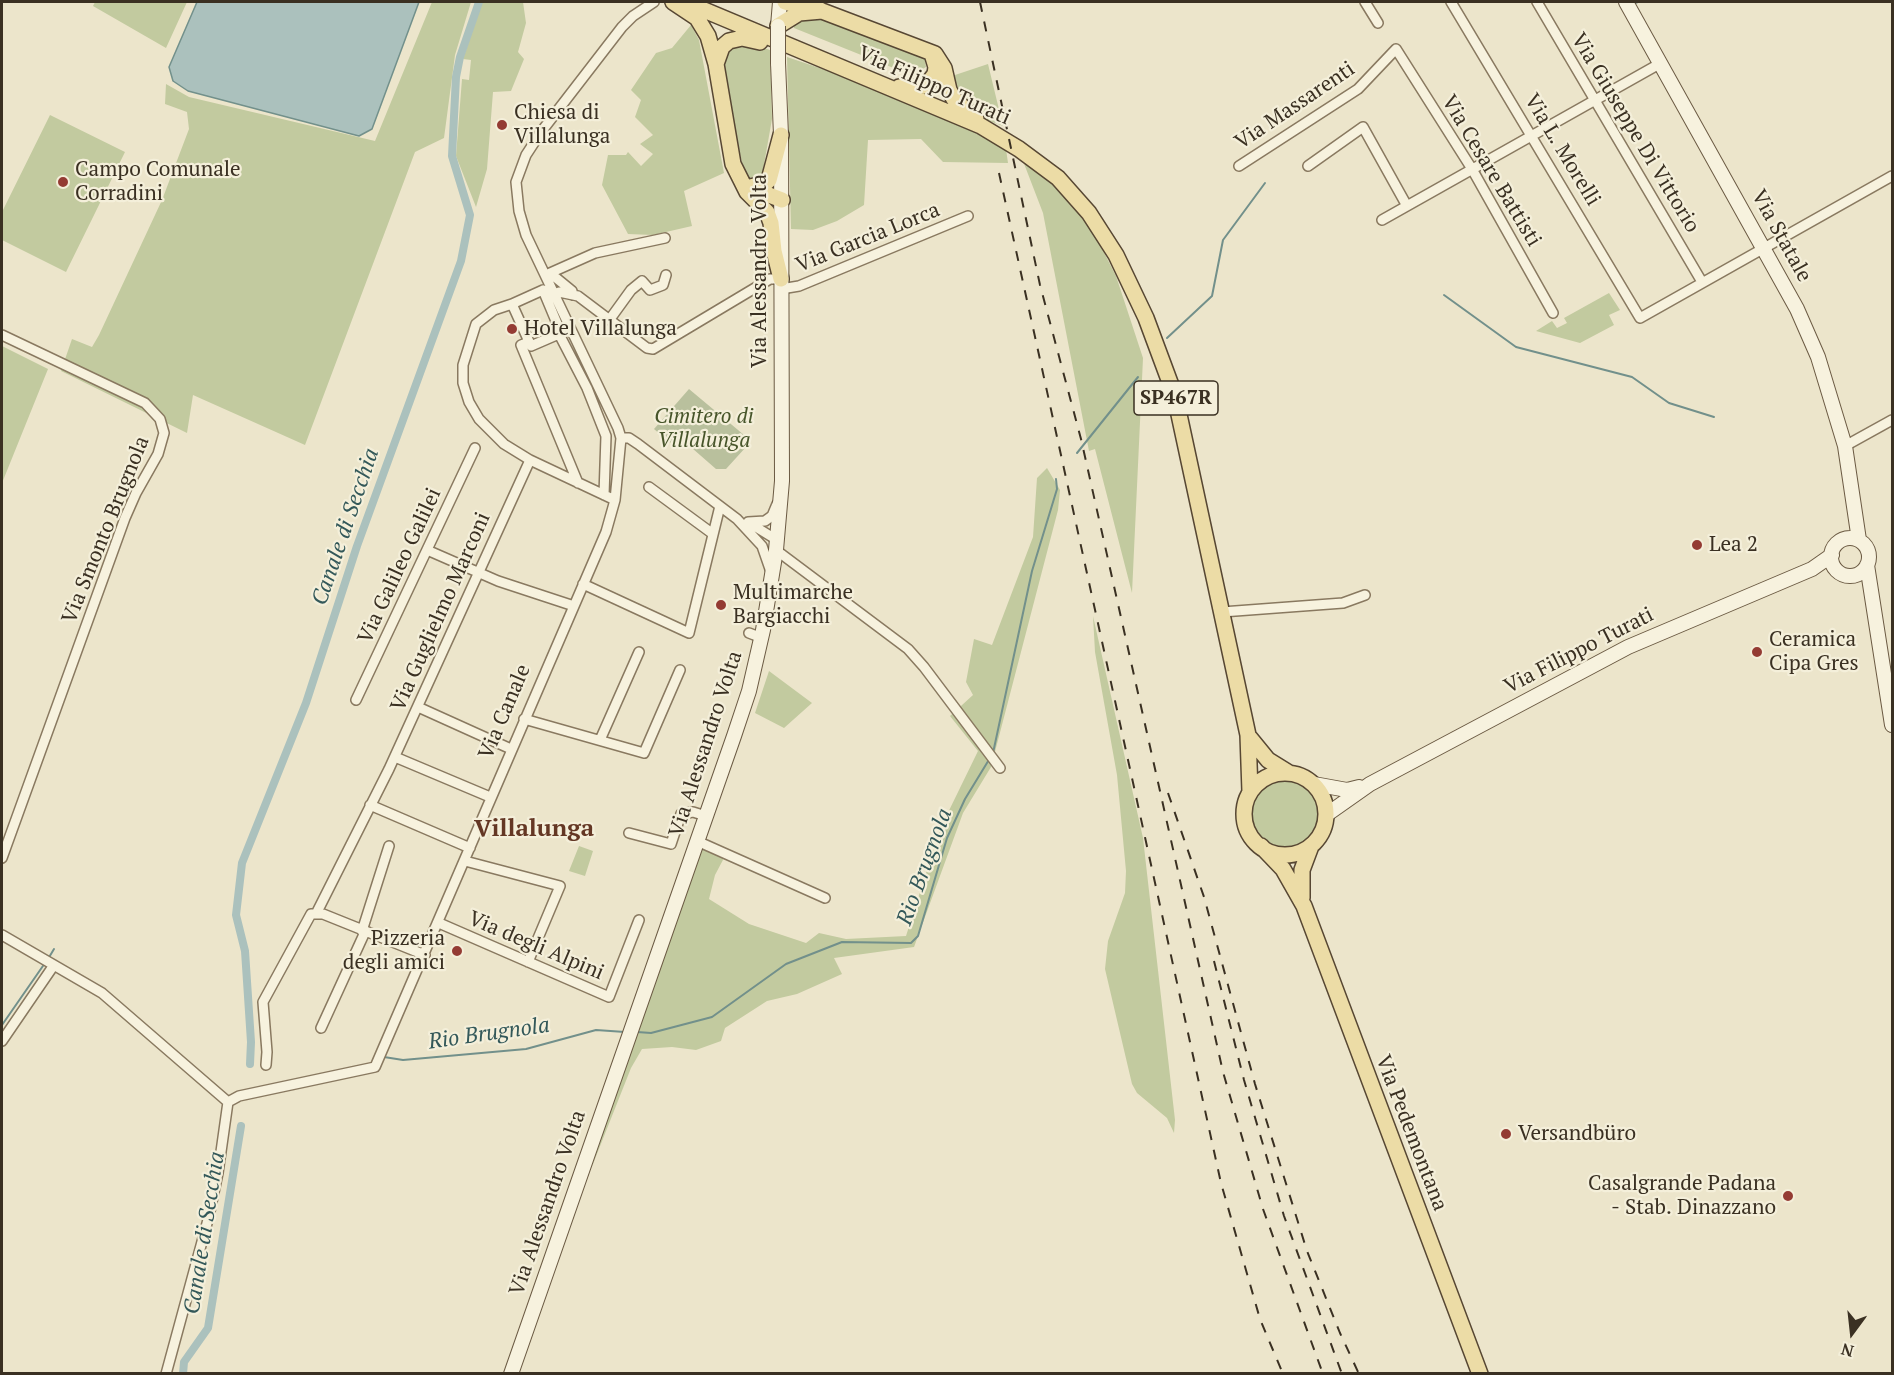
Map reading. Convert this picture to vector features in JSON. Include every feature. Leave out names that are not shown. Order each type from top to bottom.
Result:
[{"type":"main road","points":[[674,2],[701,24],[708,36],[716,64],[730,154],[747,188],[767,212],[781,284]]},
{"type":"main road","name":"Via Filippo Turati","points":[[685,2],[981,126],[1019,149],[1058,178],[1089,213],[1116,255],[1146,318],[1175,396],[1248,735],[1250,792]]},
{"type":"main road","points":[[778,26],[780,2]]},
{"type":"main road","points":[[785,2],[812,8],[927,50],[941,61],[954,99],[981,126]]},
{"type":"main road","name":"Via Statale","points":[[1626,2],[1797,309],[1818,357],[1845,446],[1856,507],[1859,540],[1867,548],[1869,586],[1893,724]]},
{"type":"main road","points":[[778,26],[790,16],[812,8]]},
{"type":"main road","name":"Via Alessandro Volta","points":[[511,1374],[749,691],[755,635],[772,578],[782,481],[782,135],[778,26]]},
{"type":"main road","points":[[716,64],[722,47],[734,38],[748,38],[800,51]]},
{"type":"main road","points":[[888,87],[926,86],[935,74],[936,67],[927,50]]},
{"type":"main road","points":[[747,188],[765,184],[769,180],[782,135]]},
{"type":"main road","points":[[747,188],[782,200]]},
{"type":"main road","name":"Via Statale","points":[[1833,561],[1835,545],[1851,528],[1856,507]]},
{"type":"main road","points":[[1843,539],[1859,540]]},
{"type":"main road","points":[[1833,561],[1844,574],[1854,575],[1869,586]]},
{"type":"main road","name":"Via Filippo Turati","points":[[1370,784],[1628,647],[1833,561]]},
{"type":"main road","points":[[1854,575],[1867,565]]},
{"type":"main road","name":"Via Filippo Turati","points":[[1248,735],[1268,760],[1290,773]]},
{"type":"main road","points":[[1250,792],[1267,777],[1290,773]]},
{"type":"main road","name":"SP467R","points":[[1290,773],[1314,784],[1347,790],[1370,784]]},
{"type":"main road","points":[[1304,906],[1302,870],[1311,846],[1322,832],[1326,815],[1321,793],[1314,784]]},
{"type":"main road","name":"SP467R","points":[[1326,815],[1370,784]]},
{"type":"main road","name":"SP467R","points":[[1250,792],[1245,822],[1248,831],[1261,846]]},
{"type":"main road","points":[[1261,846],[1286,855],[1311,846]]},
{"type":"main road","points":[[1261,846],[1283,869],[1304,906]]},
{"type":"main road","name":"Via Pedemontana","points":[[1304,906],[1480,1374]]},
{"type":"street","points":[[1365,2],[1378,23]]},
{"type":"street","name":"Via L. Morelli","points":[[1451,2],[1640,318],[1702,282]]},
{"type":"street","name":"Via Giuseppe Di Vittorio","points":[[1537,2],[1702,282]]},
{"type":"street","points":[[604,495],[606,436],[526,235],[519,211],[516,182],[520,168],[541,132],[622,27],[650,4]]},
{"type":"street","name":"Via Massarenti","points":[[1239,166],[1358,89],[1396,49]]},
{"type":"street","name":"Via Cesare Battisti","points":[[1396,49],[1472,169],[1552,313]]},
{"type":"street","points":[[1382,220],[1661,63]]},
{"type":"street","points":[[1308,166],[1363,127],[1407,206]]},
{"type":"street","points":[[1702,282],[1893,176]]},
{"type":"street","name":"Via Garcia Lorca","points":[[610,319],[646,348],[654,349],[770,279],[781,284],[799,286],[968,216]]},
{"type":"street","points":[[573,295],[572,291],[550,273],[595,253],[665,238]]},
{"type":"street","points":[[615,500],[530,460],[504,444],[479,419],[469,402],[463,383],[463,365],[476,324],[494,310],[549,291],[573,295],[610,319],[631,290],[642,281],[650,290],[663,285],[666,274]]},
{"type":"street","points":[[512,304],[531,346],[561,327]]},
{"type":"street","name":"Via Canale","points":[[228,1102],[239,1096],[375,1067],[439,923],[490,797],[606,532],[615,500],[621,438],[597,380],[561,327]]},
{"type":"street","name":"Via Smonto Brugnola","points":[[2,335],[145,403],[160,418],[164,432],[158,454],[136,493],[126,518],[2,858]]},
{"type":"street","points":[[529,342],[521,345],[578,483]]},
{"type":"street","points":[[1845,446],[1893,420]]},
{"type":"street","points":[[621,438],[628,438],[638,444],[737,519],[762,546],[772,578]]},
{"type":"street","name":"Via Galileo Galilei","points":[[356,700],[475,448]]},
{"type":"street","name":"Via Guglielmo Marconi","points":[[266,1065],[263,1002],[308,918],[317,912],[395,757],[530,460]]},
{"type":"street","points":[[737,519],[748,522],[765,521],[772,516],[782,481]]},
{"type":"street","points":[[649,487],[713,534]]},
{"type":"street","points":[[583,584],[689,633],[720,506]]},
{"type":"street","points":[[748,522],[908,649],[1000,768]]},
{"type":"street","points":[[752,533],[777,545]]},
{"type":"street","points":[[427,550],[479,572],[573,606]]},
{"type":"street","points":[[1222,612],[1343,603],[1365,595]]},
{"type":"street","points":[[600,740],[639,652]]},
{"type":"street","points":[[524,719],[644,753],[680,670]]},
{"type":"street","points":[[418,707],[511,749]]},
{"type":"street","points":[[395,757],[490,797]]},
{"type":"street","points":[[370,805],[470,848]]},
{"type":"street","points":[[629,833],[671,844],[681,814],[693,812],[706,816]]},
{"type":"street","points":[[697,841],[825,898]]},
{"type":"street","points":[[321,1028],[363,931],[389,846]]},
{"type":"street","points":[[465,861],[560,886],[528,962]]},
{"type":"street","points":[[317,912],[425,955]]},
{"type":"street","name":"Via degli Alpini","points":[[439,923],[609,997],[639,920]]},
{"type":"street","points":[[2,935],[102,993],[228,1102],[218,1173],[209,1215],[166,1374]]},
{"type":"street","points":[[2,1041],[49,962]]},
{"type":"green space","points":[[95,2],[187,2],[166,48],[93,6]]},
{"type":"green space","points":[[432,2],[471,2],[455,55],[444,138],[415,152],[305,445],[193,395],[187,433],[61,371],[72,339],[92,347],[99,335],[162,200],[189,129],[187,112],[165,104],[166,84],[189,97],[375,141]]},
{"type":"green space","points":[[482,2],[523,2],[526,23],[518,52],[524,59],[511,91],[493,92],[487,169],[476,207],[456,156],[462,79],[469,80],[471,60],[463,59]]},
{"type":"green space","points":[[816,14],[925,58],[926,67],[917,72],[906,73],[794,28],[792,19]]},
{"type":"green space","points":[[691,25],[699,40],[724,173],[684,191],[692,226],[653,235],[628,234],[602,185],[608,155],[626,155],[628,152],[641,166],[653,154],[640,144],[653,135],[635,117],[641,100],[631,90],[656,53],[672,48]]},
{"type":"green space","points":[[746,42],[770,50],[772,119],[762,176],[749,178],[743,166],[729,108],[724,66],[727,49]]},
{"type":"green space","points":[[787,57],[873,86],[975,132],[1006,149],[1008,163],[943,162],[921,139],[868,140],[864,205],[837,221],[813,230],[791,229]]},
{"type":"green space","points":[[988,64],[1003,126],[987,120],[966,97],[954,88],[949,77]]},
{"type":"green space","name":"Campo Comunale Corradini","points":[[50,115],[125,152],[66,272],[2,240],[2,212]]},
{"type":"green space","points":[[1023,161],[1031,165],[1064,195],[1092,229],[1116,276],[1143,358],[1132,593],[1095,449],[1089,451],[1043,213]]},
{"type":"green space","points":[[1609,293],[1620,310],[1609,315],[1614,325],[1580,343],[1536,331],[1552,321],[1557,328],[1567,323],[1564,318]]},
{"type":"green space","points":[[2,346],[48,369],[2,483]]},
{"type":"green space","name":"Cimitero di Villalunga","points":[[689,389],[744,435],[746,447],[726,469],[716,469],[677,435],[670,443],[654,429]]},
{"type":"green space","points":[[1047,468],[1060,490],[1058,510],[991,767],[963,813],[914,947],[834,958],[842,974],[797,994],[767,1001],[725,1028],[721,1041],[696,1050],[672,1047],[642,1049],[631,1068],[591,1169],[657,973],[702,849],[724,858],[715,875],[709,899],[749,924],[806,943],[819,933],[846,939],[906,936],[940,829],[978,751],[950,716],[973,695],[966,682],[974,639],[992,645],[1033,537],[1037,478]]},
{"type":"green space","points":[[1093,616],[1143,838],[1175,1120],[1174,1133],[1167,1118],[1137,1093],[1132,1084],[1105,969],[1108,941],[1125,893],[1126,871],[1117,775],[1095,652]]},
{"type":"green space","points":[[769,671],[812,703],[784,728],[755,713]]},
{"type":"green space","points":[[1286,779],[1299,782],[1310,789],[1317,800],[1320,813],[1317,826],[1310,837],[1299,844],[1286,847],[1273,844],[1262,837],[1255,826],[1252,813],[1255,800],[1262,789],[1273,782]]},
{"type":"green space","points":[[579,846],[593,851],[585,876],[569,871]]},
{"type":"water","points":[[197,2],[419,2],[372,129],[359,136],[188,91],[173,81],[169,67]]},
{"type":"waterway","name":"Canale di Secchia","points":[[250,1064],[251,1042],[245,951],[236,915],[242,863],[306,703],[357,546],[461,261],[470,215],[452,156],[456,77],[460,57],[479,2]]},
{"type":"waterway","name":"Rio Brugnola","points":[[1167,338],[1212,296],[1223,240],[1265,183]]},
{"type":"waterway","points":[[1444,295],[1516,347],[1632,377],[1669,403],[1714,417]]},
{"type":"waterway","name":"Rio Brugnola","points":[[1077,453],[1138,377]]},
{"type":"waterway","name":"Rio Brugnola","points":[[993,753],[1032,571],[1057,489],[1056,479]]},
{"type":"waterway","name":"Rio Brugnola","points":[[637,1032],[651,1033],[712,1017],[786,964],[842,942],[911,943],[918,936],[947,838],[965,799],[990,758]]},
{"type":"waterway","name":"Rio Brugnola","points":[[48,959],[54,949]]},
{"type":"waterway","name":"Rio Brugnola","points":[[2,1025],[45,963]]},
{"type":"waterway","name":"Rio Brugnola","points":[[384,1057],[403,1060],[526,1049],[596,1030],[625,1032]]},
{"type":"waterway","name":"Canale di Secchia","points":[[183,1374],[184,1362],[208,1328],[241,1126]]},
{"type":"railway","points":[[980,2],[1040,285],[1081,439],[1223,1072],[1263,1209],[1323,1374]]},
{"type":"railway","points":[[999,173],[1221,1183],[1260,1319],[1283,1374]]},
{"type":"railway","points":[[1168,793],[1204,897],[1255,1084],[1307,1251],[1359,1374]]},
{"type":"railway","points":[[1214,961],[1244,1080],[1284,1216],[1342,1374]]},
{"type":"place","name":"Chiesa di Villalunga","points":[[502,125]]},
{"type":"place","name":"Campo Comunale Corradini","points":[[63,182]]},
{"type":"place","name":"Hotel Villalunga","points":[[512,329]]},
{"type":"place","name":"Lea 2","points":[[1697,545]]},
{"type":"place","name":"Multimarche Bargiacchi","points":[[721,605]]},
{"type":"place","name":"Ceramica Cipa Gres","points":[[1757,652]]},
{"type":"place","name":"Pizzeria degli amici","points":[[457,951]]},
{"type":"place","name":"Versandbüro","points":[[1506,1134]]},
{"type":"place","name":"Casalgrande Padana - Stab. Dinazzano","points":[[1788,1196]]},
{"type":"district","name":"Villalunga","points":[[534,829]]}]
